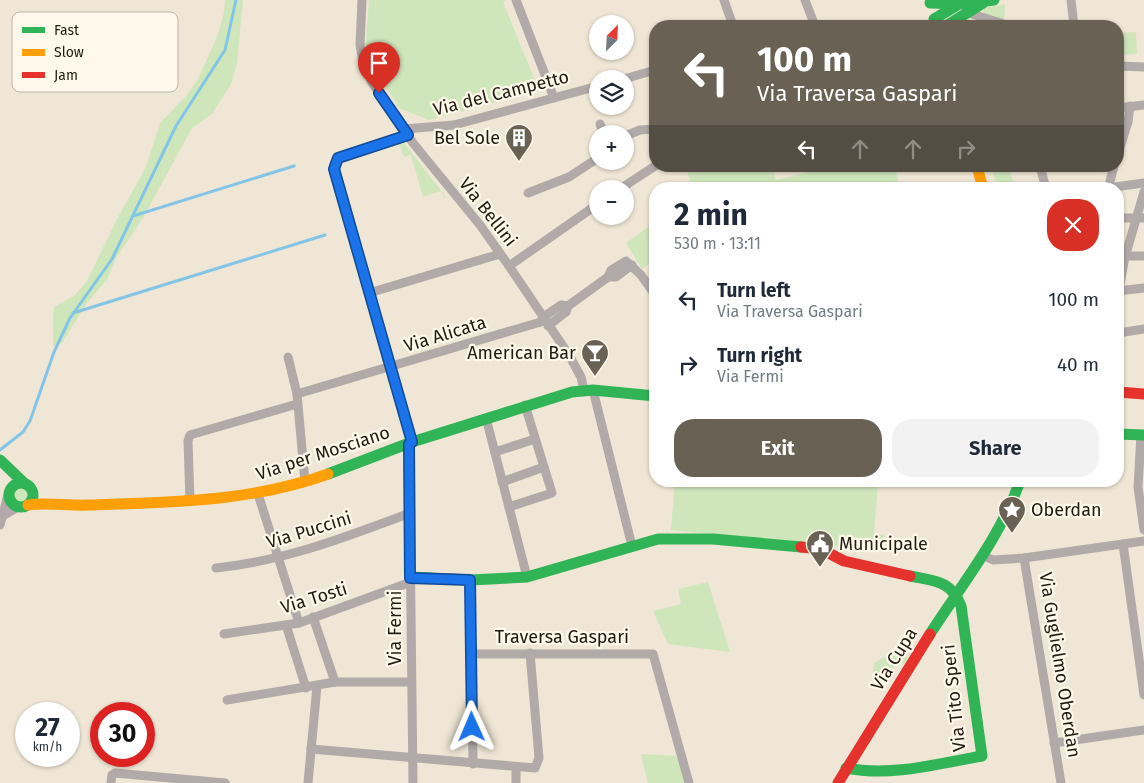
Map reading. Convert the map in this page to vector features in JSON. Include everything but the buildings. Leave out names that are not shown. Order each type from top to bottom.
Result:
[{"type":"street","points":[[362,0],[360,26],[363,61],[371,81],[406,132]]},
{"type":"street","points":[[516,0],[554,98]]},
{"type":"street","points":[[724,0],[731,20]]},
{"type":"street","points":[[806,0],[813,20]]},
{"type":"street","points":[[1071,0],[1073,20]]},
{"type":"street","points":[[938,20],[948,9],[966,8],[989,1]]},
{"type":"street","points":[[935,20],[930,2],[966,8],[995,20]]},
{"type":"street","points":[[953,20],[966,8]]},
{"type":"street","points":[[961,20],[966,8]]},
{"type":"street","points":[[1124,66],[1144,66]]},
{"type":"street","points":[[634,76],[649,72]]},
{"type":"street","name":"Via del Campetto","points":[[369,293],[334,164],[338,158],[406,132],[454,125],[589,88]]},
{"type":"street","points":[[1124,106],[1144,105]]},
{"type":"street","points":[[1124,135],[1130,106]]},
{"type":"street","points":[[634,132],[649,129]]},
{"type":"street","name":"Via Bellini","points":[[406,132],[509,266],[588,390],[632,546]]},
{"type":"street","points":[[528,192],[569,177],[589,164]]},
{"type":"street","points":[[634,180],[649,170]]},
{"type":"street","points":[[1124,186],[1144,183]]},
{"type":"street","points":[[1124,250],[1140,218],[1144,192]]},
{"type":"street","points":[[509,266],[589,210]]},
{"type":"street","points":[[1124,218],[1140,218]]},
{"type":"street","points":[[369,293],[500,254]]},
{"type":"street","points":[[1124,256],[1144,256]]},
{"type":"street","name":"Via Alicata","points":[[190,501],[188,440],[190,435],[391,367],[545,321],[561,305],[568,306],[608,277],[616,277],[632,265],[649,287]]},
{"type":"street","points":[[1124,291],[1144,288]]},
{"type":"street","name":"Via Fermi","points":[[369,293],[391,367],[410,443],[411,682],[414,783]]},
{"type":"street","points":[[1124,332],[1144,329]]},
{"type":"street","points":[[288,357],[297,399],[305,482]]},
{"type":"street","name":"Via per Mosciano","points":[[23,506],[48,502],[83,505],[190,501],[258,494],[305,482],[410,443],[525,405],[588,390],[649,395]]},
{"type":"street","points":[[1124,392],[1144,394]]},
{"type":"street","points":[[509,507],[552,493],[525,405]]},
{"type":"street","points":[[486,418],[527,576]]},
{"type":"street","points":[[1124,434],[1142,435],[1138,487],[1144,530]]},
{"type":"street","points":[[495,452],[534,439]]},
{"type":"street","points":[[1,461],[48,502]]},
{"type":"street","points":[[1,461],[11,503],[23,506]]},
{"type":"street","points":[[502,482],[544,467]]},
{"type":"street","points":[[2,520],[8,493],[16,483],[23,482]]},
{"type":"street","points":[[984,556],[1007,516],[1018,487]]},
{"type":"street","points":[[2,520],[32,500],[32,490]]},
{"type":"street","points":[[258,494],[300,623]]},
{"type":"street","name":"Via Puccini","points":[[216,568],[280,558],[342,539],[410,513]]},
{"type":"street","points":[[411,580],[470,580],[527,576],[658,539],[683,538],[821,549],[844,561],[943,583],[956,593]]},
{"type":"street","points":[[1024,558],[1144,541]]},
{"type":"street","points":[[1123,544],[1144,695]]},
{"type":"street","name":"Via Guglielmo Oberdan","points":[[984,556],[992,560],[1024,558],[1061,783]]},
{"type":"street","name":"Via Cupa","points":[[838,783],[956,593],[984,556]]},
{"type":"street","name":"Via Tosti","points":[[224,634],[300,623],[411,580]]},
{"type":"street","points":[[470,580],[473,764]]},
{"type":"street","name":"Via Tito Speri","points":[[846,768],[856,771],[882,772],[982,756],[961,606],[956,593]]},
{"type":"street","points":[[313,617],[336,682]]},
{"type":"street","points":[[286,625],[306,688]]},
{"type":"street","name":"Traversa Gaspari","points":[[471,654],[653,654],[689,783]]},
{"type":"street","points":[[311,749],[516,768],[535,768],[539,758],[530,654]]},
{"type":"street","points":[[227,700],[336,682],[411,682]]},
{"type":"street","points":[[308,783],[317,686]]},
{"type":"street","points":[[1054,742],[1144,730]]},
{"type":"street","points":[[516,768],[516,783]]},
{"type":"street","points":[[111,783],[112,775],[115,774],[225,783]]},
{"type":"green space","points":[[225,0],[243,0],[237,63],[231,84],[212,114],[192,128],[143,218],[116,258],[107,280],[86,304],[62,343],[53,346],[55,306],[74,296],[87,281],[116,221],[146,167],[160,123],[187,95],[198,79],[217,37],[224,13]]},
{"type":"green space","points":[[369,0],[506,0],[503,2],[539,90],[429,120],[399,108],[365,53]]},
{"type":"green space","points":[[1005,4],[1004,20],[983,13],[984,8]]},
{"type":"green space","points":[[1136,32],[1137,54],[1124,55],[1124,33]]},
{"type":"green space","points":[[404,143],[446,197],[444,198],[441,191],[423,197],[411,155],[404,157],[399,144]]},
{"type":"green space","points":[[688,172],[774,172],[776,180],[807,172],[896,172],[898,182],[690,182]]},
{"type":"green space","points":[[1010,172],[1014,182],[996,182],[993,173]]},
{"type":"green space","points":[[649,226],[649,264],[642,269],[626,243]]},
{"type":"green space","points":[[675,487],[878,487],[874,534],[884,535],[883,544],[868,542],[868,547],[842,547],[671,530]]},
{"type":"green space","points":[[18,488],[24,488],[28,495],[24,502],[18,502],[14,498],[14,492]]},
{"type":"green space","points":[[708,582],[730,652],[668,644],[653,611],[681,604],[678,589]]},
{"type":"green space","points":[[897,650],[905,651],[908,660],[892,668],[888,679],[883,684],[873,673],[874,663]]},
{"type":"green space","points":[[641,754],[677,756],[684,783],[648,783]]},
{"type":"waterway","points":[[0,450],[23,432],[30,421],[54,352],[70,318],[112,259],[176,126],[225,50],[236,0]]},
{"type":"waterway","points":[[133,216],[294,166]]},
{"type":"waterway","points":[[73,313],[325,235]]},
{"type":"traffic: fast","points":[[930,3],[963,4],[994,0]]},
{"type":"traffic: fast","points":[[956,20],[983,3]]},
{"type":"traffic: fast","points":[[934,19],[956,6]]},
{"type":"traffic: fast","points":[[328,474],[412,442],[572,392],[593,390],[649,395]]},
{"type":"traffic: fast","points":[[1124,434],[1144,435]]},
{"type":"traffic: fast","points":[[0,460],[23,482]]},
{"type":"traffic: fast","points":[[21,483],[30,486],[33,495],[30,504],[21,507],[12,504],[9,495],[12,486],[21,483]]},
{"type":"traffic: fast","points":[[930,634],[980,560],[1002,522],[1018,487]]},
{"type":"traffic: fast","points":[[410,577],[471,580],[527,577],[658,539],[713,539],[801,547]]},
{"type":"traffic: fast","points":[[846,768],[880,771],[897,770],[931,766],[982,756],[961,606],[957,597],[947,586],[910,576]]},
{"type":"traffic: slow","points":[[979,172],[981,182]]},
{"type":"traffic: slow","points":[[28,505],[150,503],[210,499],[270,490],[328,474]]},
{"type":"traffic: jam","points":[[1124,392],[1144,394]]},
{"type":"traffic: jam","points":[[801,547],[821,549],[844,561],[910,576]]},
{"type":"traffic: jam","points":[[838,783],[930,634]]},
{"type":"place","name":"Bel Sole","points":[[519,162]]},
{"type":"place","name":"American Bar","points":[[595,377]]},
{"type":"place","name":"Oberdan","points":[[1012,534]]},
{"type":"place","name":"Municipale","points":[[820,568]]},
{"type":"route","points":[[379,93],[408,135],[338,158],[335,161],[334,169],[412,442],[409,444],[410,578],[470,580],[472,727]]}]
